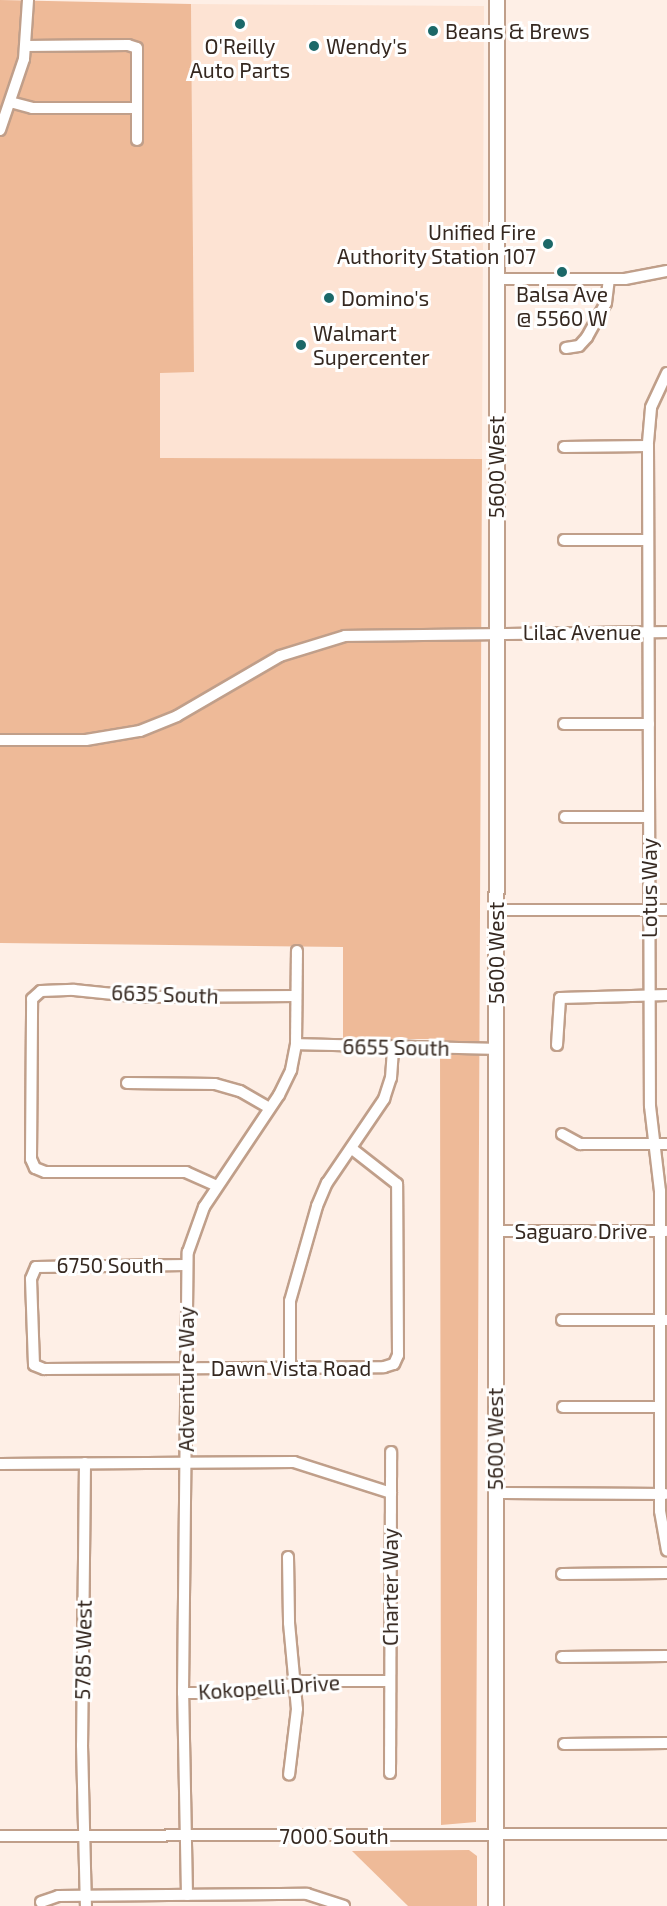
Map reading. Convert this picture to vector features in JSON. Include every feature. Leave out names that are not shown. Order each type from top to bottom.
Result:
[{"type":"main road","name":"5600 West","points":[[496,1906],[497,0]]},
{"type":"street","points":[[0,130],[26,46],[28,0]]},
{"type":"street","points":[[26,46],[128,45],[136,48],[137,140]]},
{"type":"street","points":[[10,102],[32,108],[137,108]]},
{"type":"street","points":[[496,279],[609,279],[667,271]]},
{"type":"street","points":[[566,348],[579,346],[587,337],[606,303],[609,279]]},
{"type":"street","name":"Lotus Way","points":[[667,373],[651,408],[648,446],[650,1106],[664,1231],[664,1320],[660,1407],[664,1494],[661,1523],[667,1550]]},
{"type":"street","points":[[564,447],[648,446]]},
{"type":"street","points":[[564,540],[648,540]]},
{"type":"street","name":"Lilac Avenue","points":[[0,740],[86,740],[140,731],[177,716],[280,656],[330,639],[373,633],[667,632]]},
{"type":"street","points":[[564,724],[649,724]]},
{"type":"street","points":[[565,817],[649,817]]},
{"type":"street","points":[[496,910],[667,910]]},
{"type":"street","name":"Adventure Way","points":[[187,1895],[183,1693],[186,1265],[195,1224],[217,1186],[288,1079],[296,1044],[297,951]]},
{"type":"street","name":"6635 South","points":[[217,1186],[186,1172],[45,1172],[35,1168],[31,1159],[31,1004],[34,994],[41,991],[74,990],[143,997],[296,996]]},
{"type":"street","points":[[557,1045],[560,998],[667,995]]},
{"type":"street","name":"6655 South","points":[[296,1044],[496,1049]]},
{"type":"street","points":[[290,1368],[293,1291],[321,1194],[386,1094],[393,1046]]},
{"type":"street","points":[[128,1083],[215,1084],[240,1091],[270,1108]]},
{"type":"street","points":[[562,1134],[580,1144],[667,1144]]},
{"type":"street","name":"Dawn Vista Road","points":[[34,1269],[31,1279],[31,1355],[36,1367],[290,1368],[394,1364],[398,1355],[397,1184],[351,1148]]},
{"type":"street","name":"Saguaro Drive","points":[[495,1231],[664,1231]]},
{"type":"street","name":"6750 South","points":[[34,1269],[43,1265],[186,1265]]},
{"type":"street","points":[[562,1320],[664,1320]]},
{"type":"street","points":[[563,1407],[660,1407]]},
{"type":"street","name":"Charter Way","points":[[390,1773],[391,1452]]},
{"type":"street","name":"5785 West","points":[[85,1463],[82,1745],[86,1901]]},
{"type":"street","points":[[0,1464],[306,1464],[391,1493]]},
{"type":"street","points":[[495,1493],[664,1494]]},
{"type":"street","points":[[288,1557],[289,1623],[297,1713],[289,1775]]},
{"type":"street","points":[[562,1574],[667,1573]]},
{"type":"street","points":[[562,1657],[667,1656]]},
{"type":"street","name":"Kokopelli Drive","points":[[183,1693],[253,1693],[295,1682],[390,1681]]},
{"type":"street","points":[[564,1744],[667,1743]]},
{"type":"street","name":"7000 South","points":[[0,1836],[667,1834]]},
{"type":"street","points":[[41,1902],[58,1896],[86,1901],[187,1895],[314,1895],[344,1906]]},
{"type":"shaded area","points":[[0,0],[191,4],[194,372],[160,373],[160,458],[482,459],[476,1822],[441,1825],[440,1039],[343,1039],[343,947],[0,943]]},
{"type":"shaded area","points":[[191,4],[484,6],[482,459],[160,458],[160,372],[194,372]]},
{"type":"shaded area","points":[[469,1850],[477,1856],[477,1906],[408,1906],[352,1851]]},
{"type":"place","name":"O'Reilly Auto Parts","points":[[240,24]]},
{"type":"place","name":"Beans & Brews","points":[[433,31]]},
{"type":"place","name":"Wendy's","points":[[314,46]]},
{"type":"place","name":"Unified Fire Authority Station 107","points":[[548,244]]},
{"type":"place","name":"Balsa Ave @ 5560 W","points":[[562,272]]},
{"type":"place","name":"Domino's","points":[[329,298]]},
{"type":"place","name":"Walmart Supercenter","points":[[301,345]]}]
